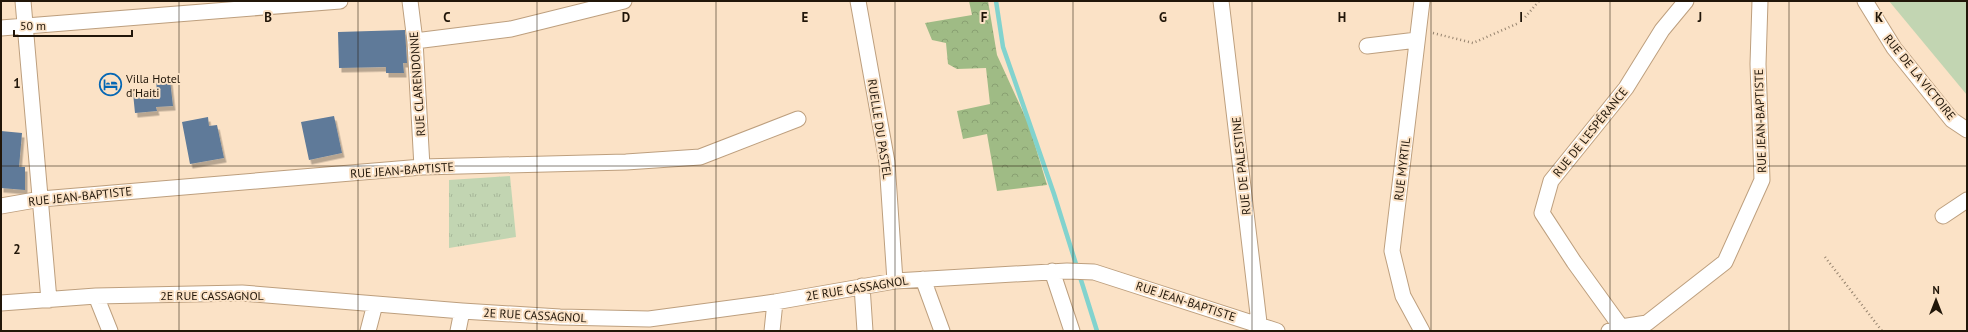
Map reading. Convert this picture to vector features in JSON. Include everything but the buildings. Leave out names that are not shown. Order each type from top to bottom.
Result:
[{"type":"street","points":[[22,1],[49,300]]},
{"type":"street","points":[[1,28],[23,25],[340,1]]},
{"type":"street","name":"RUE CLARENDONNE","points":[[410,1],[415,41],[422,167]]},
{"type":"street","points":[[415,41],[511,29],[624,1]]},
{"type":"street","name":"RUELLE DU PASTEL","points":[[858,1],[887,162],[895,281]]},
{"type":"street","name":"RUE DE PALESTINE","points":[[1221,1],[1259,328]]},
{"type":"street","name":"RUE MYRTIL","points":[[1422,1],[1392,252],[1403,296],[1422,331]]},
{"type":"street","name":"RUE DE L'ESPÉRANCE","points":[[1615,329],[1542,213],[1551,181],[1626,88],[1662,30],[1686,1]]},
{"type":"street","name":"RUE JEAN-BAPTISTE","points":[[1615,329],[1650,327],[1725,262],[1762,180],[1758,64],[1760,1]]},
{"type":"street","name":"RUE DE LA VICTOIRE","points":[[1865,1],[1894,48],[1952,120],[1967,130]]},
{"type":"street","points":[[1367,46],[1418,35]]},
{"type":"street","name":"RUE JEAN-BAPTISTE","points":[[1,206],[41,199],[422,167],[626,162],[700,157],[798,119]]},
{"type":"street","points":[[1943,216],[1967,200]]},
{"type":"street","points":[[1052,271],[1072,331]]},
{"type":"street","name":"2E RUE CASSAGNOL","points":[[1,303],[96,296],[242,293],[462,311],[559,324],[649,325],[895,281],[1067,271]]},
{"type":"street","name":"RUE JEAN-BAPTISTE","points":[[1067,271],[1094,272],[1259,328],[1277,331]]},
{"type":"street","points":[[923,279],[942,331]]},
{"type":"street","points":[[862,286],[865,331]]},
{"type":"street","points":[[96,296],[110,331]]},
{"type":"street","points":[[772,331],[775,302]]},
{"type":"street","points":[[368,331],[374,304]]},
{"type":"street","points":[[458,331],[462,311]]},
{"type":"path","points":[[1418,35],[1473,43],[1521,22],[1539,1]]},
{"type":"path","points":[[1825,257],[1882,331]]},
{"type":"green space","points":[[969,1],[988,1],[997,55],[1029,125],[1047,185],[997,191],[987,134],[963,139],[957,111],[990,104],[986,68],[957,69],[948,64],[946,43],[932,40],[925,23],[972,15]]},
{"type":"green space","points":[[1889,1],[1967,1],[1967,95]]},
{"type":"green space","points":[[510,176],[516,237],[449,248],[449,180]]},
{"type":"waterway","points":[[996,1],[1003,47],[1054,194],[1097,331]]},
{"type":"place","name":"Villa Hotel d'Haiti","points":[[110,85]]}]
